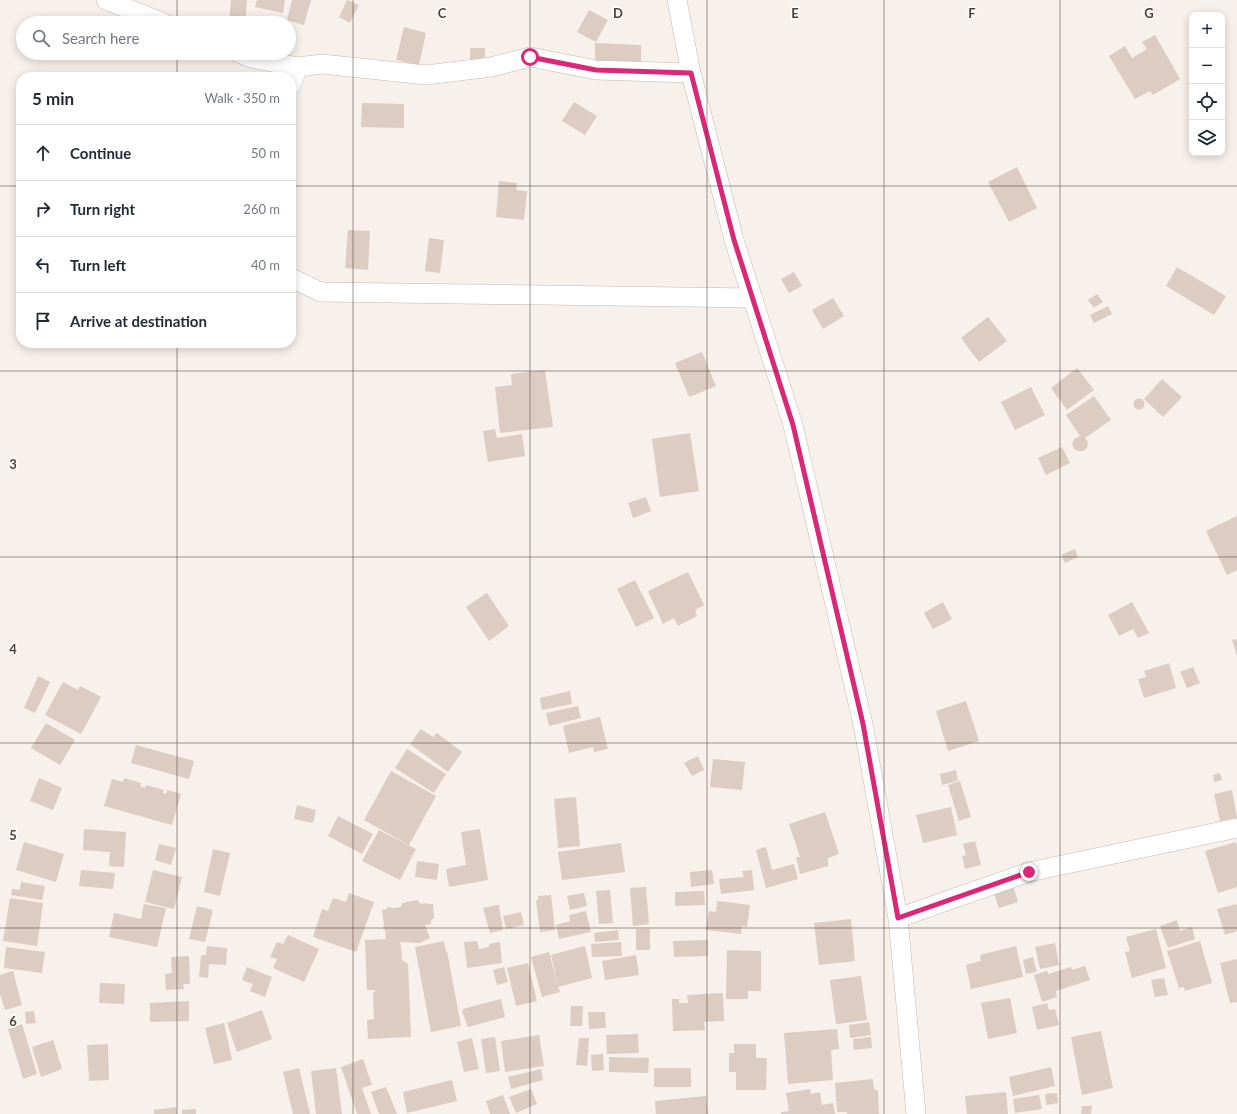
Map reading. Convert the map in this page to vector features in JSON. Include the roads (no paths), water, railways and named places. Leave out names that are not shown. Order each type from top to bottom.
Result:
[{"type":"street","points":[[106,0],[146,16]]},
{"type":"street","points":[[677,0],[691,73],[734,240],[793,425],[863,724],[898,918],[916,1114]]},
{"type":"street","points":[[261,60],[298,67],[322,64],[426,75],[491,67],[530,57],[596,70],[691,73]]},
{"type":"street","points":[[296,72],[298,67]]},
{"type":"street","points":[[296,280],[321,292],[753,298]]},
{"type":"street","points":[[898,918],[1029,872],[1237,828]]}]
